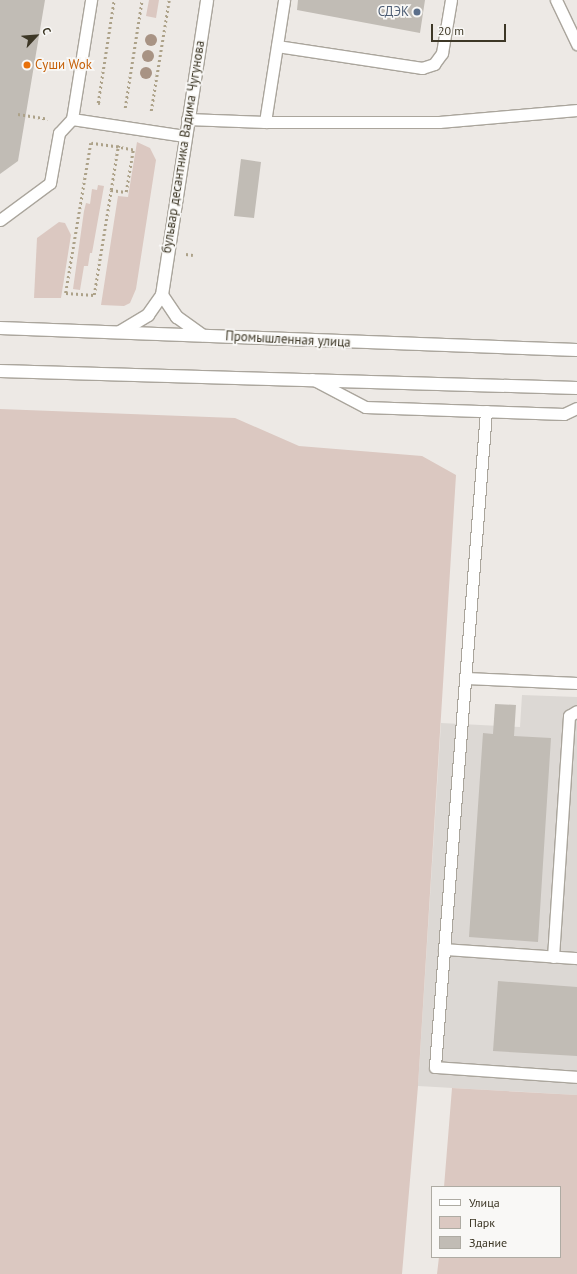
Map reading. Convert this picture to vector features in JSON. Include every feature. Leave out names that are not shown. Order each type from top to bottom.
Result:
[{"type":"street","name":"бульвар десантника Вадима Чугунова","points":[[120,332],[148,315],[162,295],[187,119],[207,0]]},
{"type":"street","points":[[162,295],[177,317],[202,335]]},
{"type":"street","name":"Промышленная улица","points":[[0,328],[577,350]]},
{"type":"street","points":[[0,371],[577,388]]},
{"type":"lane","points":[[0,220],[50,183],[59,133],[72,119],[91,0]]},
{"type":"lane","points":[[265,122],[284,0]]},
{"type":"lane","points":[[277,46],[422,68],[434,64],[442,53],[451,0]]},
{"type":"lane","points":[[556,0],[577,44]]},
{"type":"lane","points":[[187,119],[265,122],[439,122],[577,110]]},
{"type":"lane","points":[[72,119],[185,136]]},
{"type":"lane","points":[[311,379],[365,407],[564,414],[577,408]]},
{"type":"lane","points":[[486,411],[435,1067],[577,1077]]},
{"type":"lane","points":[[466,678],[577,683]]},
{"type":"lane","points":[[553,956],[569,716],[577,711]]},
{"type":"lane","points":[[444,949],[577,958]]},
{"type":"path","points":[[105,104],[98,103],[114,0]]},
{"type":"path","points":[[124,111],[142,0]]},
{"type":"path","points":[[145,110],[151,111],[169,0]]},
{"type":"path","points":[[118,106],[132,108]]},
{"type":"path","points":[[18,114],[56,120],[72,119]]},
{"type":"path","points":[[111,190],[126,192],[133,150],[118,147],[91,143],[66,293],[94,295],[111,190],[118,147],[120,142]]},
{"type":"shaded area","points":[[522,695],[577,697],[577,1095],[418,1086],[441,723],[520,727]]},
{"type":"green space","points":[[149,0],[159,0],[156,18],[146,16]]},
{"type":"green space","points":[[137,142],[150,148],[156,160],[136,289],[130,303],[124,306],[101,305],[118,196],[128,197]]},
{"type":"green space","points":[[98,185],[104,186],[92,253],[90,253],[88,266],[84,266],[80,290],[73,289],[84,211],[86,203],[90,204],[92,189],[97,190]]},
{"type":"green space","points":[[59,222],[65,223],[71,235],[61,298],[34,298],[37,238]]},
{"type":"green space","points":[[0,409],[235,418],[299,446],[422,456],[456,475],[418,1086],[402,1274],[0,1274]]},
{"type":"green space","points":[[452,1088],[577,1095],[577,1274],[437,1274],[439,1258],[561,1258],[561,1186],[444,1186]]},
{"type":"building","points":[[0,0],[45,0],[18,161],[0,174]]},
{"type":"building","points":[[298,0],[425,0],[420,33],[297,10]]},
{"type":"building","points":[[241,159],[261,162],[254,218],[234,216]]},
{"type":"building","points":[[495,704],[516,705],[514,736],[551,738],[538,942],[469,937],[483,733],[493,734]]},
{"type":"building","points":[[498,981],[577,987],[577,1056],[493,1051]]},
{"type":"place","name":"СДЭК","points":[[417,12]]},
{"type":"place","name":"Суши Wok","points":[[27,65]]}]
